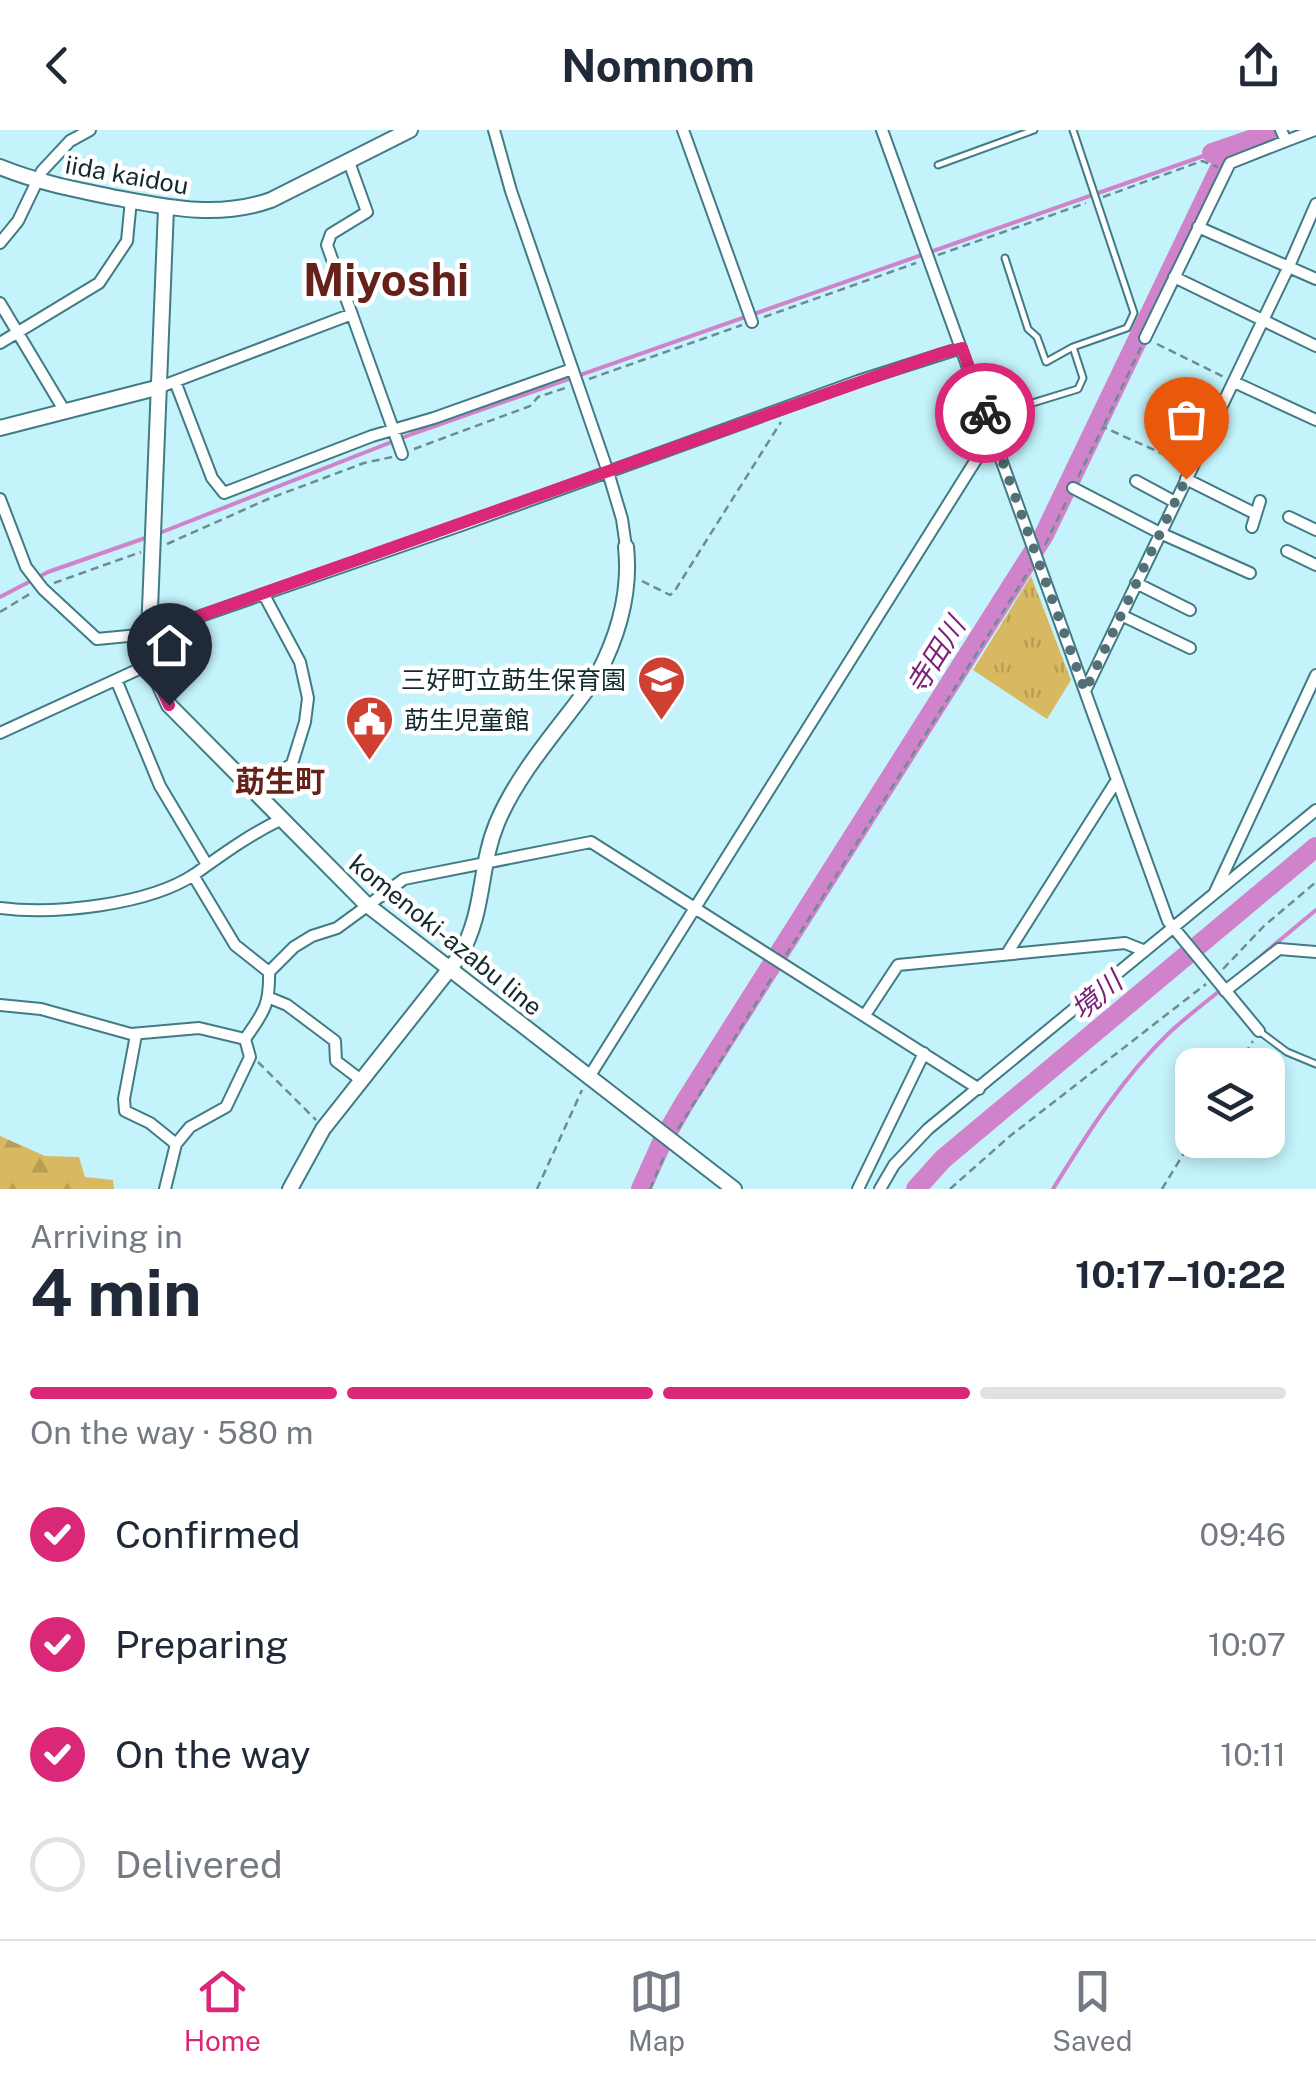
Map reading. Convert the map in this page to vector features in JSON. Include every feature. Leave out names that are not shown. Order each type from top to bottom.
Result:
[{"type":"main road","name":"iida kaidou","points":[[0,168],[36,181],[166,208],[206,212],[249,208],[410,130]]},
{"type":"main road","name":"komenoki-azabu line","points":[[166,208],[148,634],[150,664],[174,712],[366,904],[734,1189]]},
{"type":"main road","points":[[0,428],[160,388]]},
{"type":"main road","points":[[290,1189],[323,1129],[448,970],[476,922],[495,828],[509,799],[590,686],[611,649],[628,574],[626,547]]},
{"type":"street","points":[[0,243],[18,221],[36,181],[70,142],[90,130]]},
{"type":"street","points":[[494,130],[511,192],[608,472],[626,547]]},
{"type":"street","points":[[683,130],[752,322]]},
{"type":"street","points":[[882,130],[1116,783],[1173,929],[1259,1031]]},
{"type":"street","points":[[1144,338],[1230,163],[1283,136],[1315,130]]},
{"type":"street","points":[[349,162],[368,212],[330,234],[326,242],[401,452]]},
{"type":"street","points":[[0,343],[99,283],[128,241],[130,200]]},
{"type":"street","points":[[1085,691],[1315,208]]},
{"type":"street","points":[[1198,227],[1316,279]]},
{"type":"street","points":[[1174,277],[1316,346]]},
{"type":"street","points":[[0,303],[64,410]]},
{"type":"street","points":[[160,388],[352,314]]},
{"type":"street","points":[[0,498],[26,567],[42,589],[97,639],[148,634],[962,348]]},
{"type":"street","points":[[176,384],[212,478],[224,493],[572,369]]},
{"type":"street","points":[[1234,382],[1316,420]]},
{"type":"street","points":[[589,1078],[975,462],[994,439]]},
{"type":"street","points":[[1186,479],[1256,514]]},
{"type":"street","points":[[1136,481],[1175,502]]},
{"type":"street","points":[[1073,488],[1250,573]]},
{"type":"street","points":[[1252,527],[1260,502]]},
{"type":"street","points":[[1289,518],[1316,530]]},
{"type":"street","points":[[1287,551],[1316,566]]},
{"type":"street","points":[[1136,583],[1190,610]]},
{"type":"street","points":[[251,791],[292,764],[306,722],[308,698],[300,662],[264,596]]},
{"type":"street","points":[[1121,615],[1190,648]]},
{"type":"street","points":[[0,732],[150,664]]},
{"type":"street","points":[[1214,895],[1316,675]]},
{"type":"street","points":[[117,682],[160,786],[206,863]]},
{"type":"street","points":[[1008,952],[1116,783]]},
{"type":"street","points":[[880,1189],[909,1147],[1316,810]]},
{"type":"street","points":[[0,908],[52,912],[99,906],[145,894],[193,875],[206,863],[280,820]]},
{"type":"street","points":[[244,1039],[270,998],[269,972],[294,947],[337,928],[410,876],[591,842],[979,1089]]},
{"type":"street","points":[[193,875],[235,945],[269,972]]},
{"type":"street","points":[[865,1015],[898,965],[1125,943],[1145,951]]},
{"type":"street","points":[[1225,991],[1279,949],[1316,952]]},
{"type":"street","points":[[270,998],[287,1005],[335,1041],[336,1061],[360,1080]]},
{"type":"street","points":[[0,1004],[40,1009],[136,1035],[199,1028],[244,1039]]},
{"type":"street","points":[[136,1035],[125,1112],[150,1123],[176,1144]]},
{"type":"street","points":[[165,1189],[176,1144],[190,1127],[226,1107],[250,1057],[244,1039]]},
{"type":"street","points":[[858,1189],[924,1054]]},
{"type":"lane","points":[[938,165],[1034,130]]},
{"type":"lane","points":[[1005,258],[1028,329],[1037,336],[1046,362],[1073,347],[1127,328],[1134,313],[1073,130]]},
{"type":"lane","points":[[1014,409],[1078,390],[1084,378],[1073,347]]},
{"type":"lane","points":[[1259,1031],[1287,1052],[1316,1064]]},
{"type":"path","points":[[0,612],[15,600],[82,571],[151,549],[364,463],[530,406],[538,397],[1202,162],[1215,166]]},
{"type":"path","points":[[650,1189],[670,1140],[1073,488],[1144,338],[1234,382]]},
{"type":"path","points":[[628,574],[670,595],[674,592],[786,414],[786,407]]},
{"type":"path","points":[[1103,427],[1191,466]]},
{"type":"path","points":[[950,1189],[1010,1136],[1212,976],[1316,882]]},
{"type":"path","points":[[1248,1048],[1259,1031]]},
{"type":"path","points":[[250,1057],[323,1129]]},
{"type":"path","points":[[537,1189],[589,1078]]},
{"type":"path","points":[[1162,1189],[1181,1158]]},
{"type":"green space","points":[[1031,576],[1071,680],[1047,719],[973,670]]},
{"type":"green space","points":[[0,1136],[45,1156],[79,1157],[85,1177],[113,1180],[114,1189],[0,1189]]},
{"type":"waterway","points":[[1230,147],[1279,130]]},
{"type":"waterway","name":"寺田川","points":[[641,1189],[685,1102],[1044,535],[1230,147],[1212,153]]},
{"type":"waterway","points":[[157,534],[412,434],[1212,153]]},
{"type":"waterway","points":[[0,597],[48,572],[148,537]]},
{"type":"waterway","name":"境川","points":[[916,1189],[943,1159],[1316,847]]},
{"type":"waterway","points":[[1249,966],[1316,910]]},
{"type":"waterway","points":[[1053,1189],[1092,1127],[1136,1069],[1169,1033],[1223,988]]},
{"type":"way so far","points":[[985,413],[1085,691],[1186,479]]},
{"type":"place","name":"三好町立莇生保育園","points":[[661,722]]},
{"type":"place","name":"莇生児童館","points":[[369,762]]},
{"type":"district","name":"Miyoshi","points":[[386,279]]},
{"type":"district","name":"莇生町","points":[[280,781]]},
{"type":"route","points":[[169,705],[150,664],[148,634],[942,353],[962,348],[985,413]]}]
